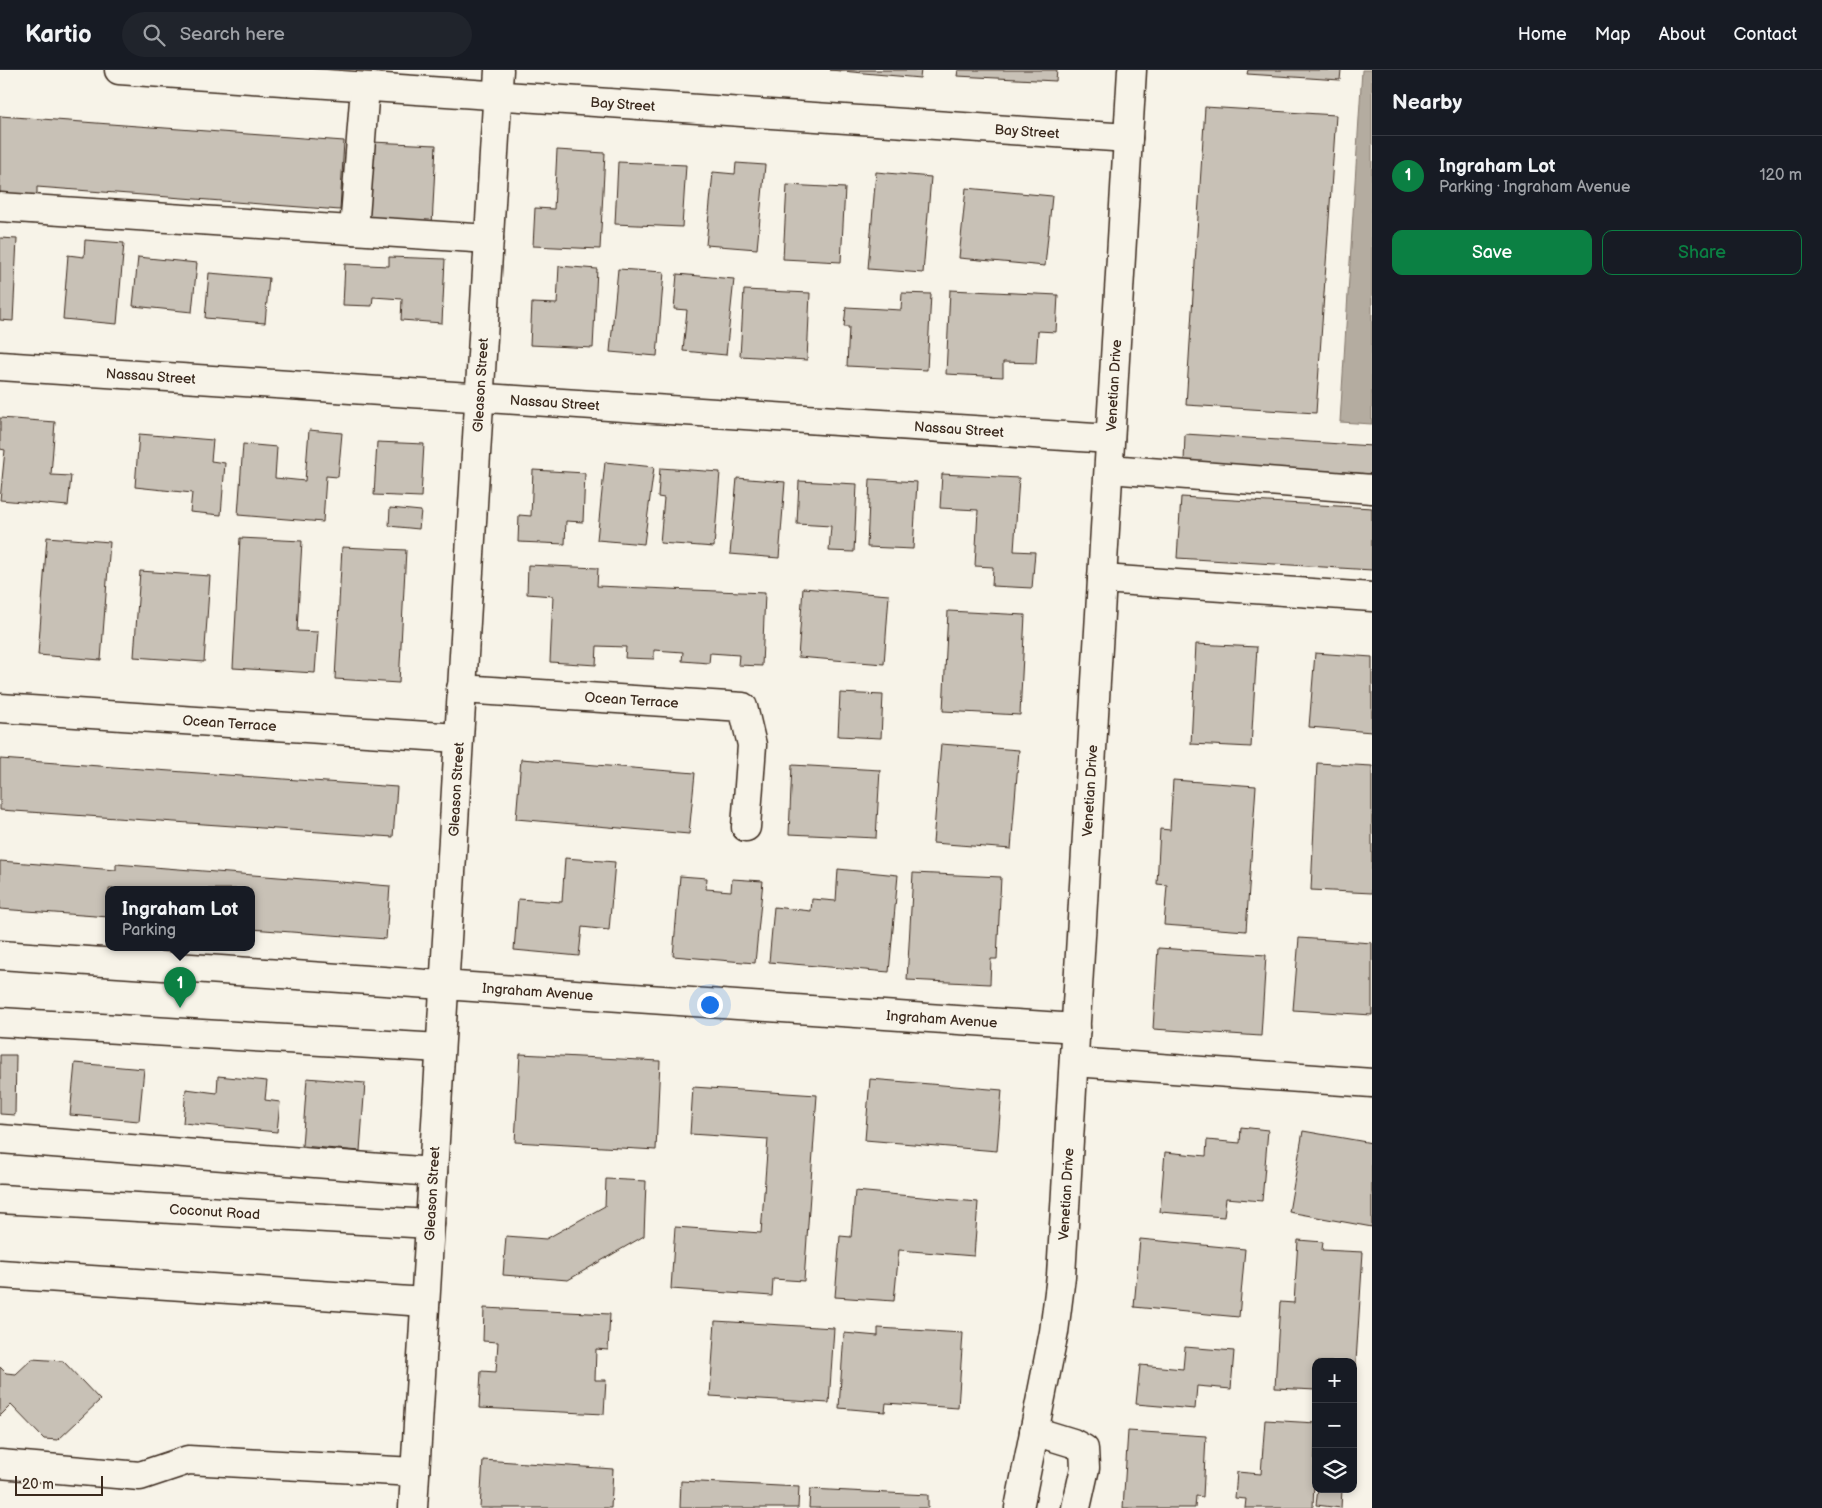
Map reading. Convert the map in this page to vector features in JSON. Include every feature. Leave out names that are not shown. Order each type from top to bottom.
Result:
[{"type":"street","name":"Bay Street","points":[[119,70],[365,87],[498,83],[1128,138]]},
{"type":"street","name":"Venetian Drive","points":[[1019,1508],[1054,1332],[1061,1276],[1132,70]]},
{"type":"street","name":"Gleason Street","points":[[412,1508],[498,83]]},
{"type":"street","points":[[354,230],[365,87]]},
{"type":"street","points":[[0,207],[488,238]]},
{"type":"street","name":"Nassau Street","points":[[0,366],[1110,439]]},
{"type":"street","points":[[1108,469],[1372,490]]},
{"type":"street","points":[[1102,579],[1372,597]]},
{"type":"street","name":"Ocean Terrace","points":[[462,688],[743,707],[752,745],[746,827]]},
{"type":"street","name":"Ocean Terrace","points":[[0,708],[458,738]]},
{"type":"street","name":"Ingraham Avenue","points":[[0,955],[1076,1028]]},
{"type":"street","points":[[0,1022],[440,1048]]},
{"type":"street","points":[[1074,1062],[1372,1083]]},
{"type":"street","points":[[0,1140],[433,1172]]},
{"type":"street","name":"Coconut Road","points":[[0,1199],[430,1224]]},
{"type":"street","points":[[0,1274],[425,1302]]},
{"type":"street","points":[[1034,1431],[1073,1443],[1084,1449],[1085,1468],[1076,1508]]},
{"type":"street","points":[[0,1464],[140,1476],[188,1460],[415,1472]]},
{"type":"shaded area","points":[[1362,70],[1372,70],[1372,424],[1340,422]]},
{"type":"building","points":[[830,70],[921,70],[920,78]]},
{"type":"building","points":[[958,70],[1057,70],[1056,81],[957,76]]},
{"type":"building","points":[[1248,70],[1341,70],[1340,80],[1247,74]]},
{"type":"building","points":[[1205,107],[1336,115],[1316,413],[1186,405]]},
{"type":"building","points":[[0,116],[344,141],[340,210],[37,187],[37,199],[0,197]]},
{"type":"building","points":[[372,142],[436,145],[432,226],[369,223]]},
{"type":"building","points":[[557,150],[605,153],[600,249],[533,246],[535,208],[554,209]]},
{"type":"building","points":[[618,162],[686,165],[682,227],[615,224]]},
{"type":"building","points":[[736,163],[765,165],[757,249],[706,245],[713,172],[735,174]]},
{"type":"building","points":[[876,172],[931,177],[923,273],[868,269]]},
{"type":"building","points":[[787,185],[845,188],[841,262],[783,259]]},
{"type":"building","points":[[966,188],[1052,196],[1045,266],[959,258]]},
{"type":"building","points":[[0,238],[17,239],[13,321],[0,320]]},
{"type":"building","points":[[85,240],[124,243],[117,324],[63,319],[68,255],[84,257]]},
{"type":"building","points":[[138,257],[197,263],[192,312],[133,306]]},
{"type":"building","points":[[389,257],[445,259],[442,323],[401,320],[402,299],[373,297],[372,306],[343,305],[345,264],[389,266]]},
{"type":"building","points":[[559,266],[597,269],[593,348],[530,345],[532,303],[557,304]]},
{"type":"building","points":[[618,269],[664,272],[657,356],[610,352]]},
{"type":"building","points":[[209,273],[269,278],[265,323],[205,318]]},
{"type":"building","points":[[677,274],[734,279],[726,355],[683,351],[687,310],[674,309]]},
{"type":"building","points":[[744,290],[810,293],[807,360],[740,356]]},
{"type":"building","points":[[950,290],[1058,295],[1056,332],[1038,331],[1036,363],[1003,362],[1003,377],[946,374]]},
{"type":"building","points":[[902,293],[931,294],[927,370],[847,366],[849,327],[844,327],[846,307],[901,310]]},
{"type":"building","points":[[0,418],[55,422],[51,475],[71,476],[68,506],[0,500],[5,450],[0,449]]},
{"type":"building","points":[[309,430],[342,433],[338,477],[326,476],[323,522],[238,515],[243,444],[277,447],[275,478],[305,481]]},
{"type":"building","points":[[139,434],[213,440],[211,461],[225,463],[221,515],[190,512],[192,493],[135,487]]},
{"type":"building","points":[[1185,434],[1372,446],[1372,474],[1184,462]]},
{"type":"building","points":[[377,442],[424,444],[421,497],[374,495]]},
{"type":"building","points":[[605,462],[654,467],[644,544],[597,540]]},
{"type":"building","points":[[660,468],[720,472],[714,547],[660,543],[664,498],[658,497]]},
{"type":"building","points":[[533,470],[585,473],[583,522],[566,521],[565,544],[518,542],[519,515],[531,516]]},
{"type":"building","points":[[942,474],[1019,478],[1014,551],[1035,552],[1032,588],[992,586],[993,567],[975,566],[978,510],[940,508]]},
{"type":"building","points":[[737,478],[785,482],[779,558],[730,554]]},
{"type":"building","points":[[870,479],[917,482],[913,549],[867,547]]},
{"type":"building","points":[[799,481],[857,484],[854,552],[829,551],[831,526],[797,524]]},
{"type":"building","points":[[1181,497],[1372,508],[1372,570],[1177,558]]},
{"type":"building","points":[[390,508],[421,511],[419,529],[389,526]]},
{"type":"building","points":[[47,537],[110,542],[101,660],[38,655]]},
{"type":"building","points":[[240,538],[302,541],[297,631],[318,632],[315,673],[233,668]]},
{"type":"building","points":[[342,547],[406,550],[399,683],[335,679]]},
{"type":"building","points":[[528,565],[598,568],[597,586],[765,593],[762,666],[738,665],[739,655],[710,653],[709,663],[682,661],[683,652],[654,650],[654,659],[625,658],[626,647],[597,646],[596,665],[550,662],[553,596],[527,594]]},
{"type":"building","points":[[140,571],[210,576],[204,662],[134,657]]},
{"type":"building","points":[[803,588],[889,595],[884,664],[798,657]]},
{"type":"building","points":[[948,611],[1025,615],[1020,715],[943,711]]},
{"type":"building","points":[[1196,644],[1257,647],[1251,747],[1191,744]]},
{"type":"building","points":[[1315,653],[1372,657],[1372,732],[1309,727]]},
{"type":"building","points":[[840,693],[883,695],[881,738],[838,736]]},
{"type":"building","points":[[941,744],[1019,750],[1011,849],[933,843]]},
{"type":"building","points":[[0,759],[397,787],[393,837],[0,810]]},
{"type":"building","points":[[521,759],[695,773],[689,834],[516,819]]},
{"type":"building","points":[[1317,763],[1372,766],[1372,893],[1311,890]]},
{"type":"building","points":[[792,765],[880,770],[876,838],[789,834]]},
{"type":"building","points":[[1173,780],[1256,786],[1246,931],[1164,925],[1167,885],[1157,884],[1160,829],[1170,830]]},
{"type":"building","points":[[565,858],[615,862],[609,930],[582,927],[579,956],[514,950],[518,899],[562,902]]},
{"type":"building","points":[[0,861],[116,870],[116,864],[390,886],[386,939],[255,929],[255,886],[105,886],[105,917],[0,909]]},
{"type":"building","points":[[838,869],[898,875],[889,972],[769,962],[774,907],[811,911],[812,899],[836,901]]},
{"type":"building","points":[[913,873],[1001,877],[997,959],[991,959],[990,984],[907,980]]},
{"type":"building","points":[[680,876],[707,878],[706,889],[731,891],[732,879],[763,881],[755,963],[673,956]]},
{"type":"building","points":[[1299,938],[1372,943],[1372,1015],[1293,1010]]},
{"type":"building","points":[[1158,948],[1266,955],[1261,1036],[1153,1029]]},
{"type":"building","points":[[520,1054],[660,1061],[656,1150],[515,1142]]},
{"type":"building","points":[[0,1055],[16,1055],[15,1115],[0,1114]]},
{"type":"building","points":[[75,1063],[144,1069],[139,1121],[70,1115]]},
{"type":"building","points":[[218,1076],[267,1081],[265,1100],[280,1102],[277,1132],[183,1123],[186,1089],[217,1093]]},
{"type":"building","points":[[307,1078],[365,1083],[360,1151],[302,1146]]},
{"type":"building","points":[[870,1079],[1002,1090],[997,1151],[865,1140]]},
{"type":"building","points":[[693,1087],[817,1095],[804,1281],[773,1279],[772,1296],[671,1289],[675,1227],[761,1233],[768,1139],[690,1134]]},
{"type":"building","points":[[1241,1127],[1268,1130],[1262,1201],[1226,1198],[1224,1217],[1160,1212],[1165,1152],[1206,1156],[1207,1140],[1240,1143]]},
{"type":"building","points":[[1303,1131],[1372,1143],[1372,1227],[1289,1212]]},
{"type":"building","points":[[606,1179],[646,1181],[644,1236],[568,1280],[503,1275],[506,1236],[546,1239],[605,1206]]},
{"type":"building","points":[[855,1191],[978,1202],[974,1256],[899,1250],[894,1301],[835,1297],[840,1236],[851,1237]]},
{"type":"building","points":[[1140,1239],[1245,1249],[1239,1317],[1134,1307]]},
{"type":"building","points":[[1298,1240],[1323,1242],[1322,1250],[1363,1252],[1356,1358],[1312,1358],[1312,1390],[1275,1388],[1280,1302],[1294,1303]]},
{"type":"building","points":[[484,1308],[610,1314],[608,1350],[596,1349],[595,1380],[606,1380],[604,1414],[479,1408],[481,1371],[496,1372],[498,1342],[483,1341]]},
{"type":"building","points":[[715,1321],[834,1328],[829,1403],[710,1396]]},
{"type":"building","points":[[878,1328],[963,1333],[958,1408],[886,1403],[885,1412],[839,1408],[844,1333],[878,1336]]},
{"type":"building","points":[[1185,1347],[1234,1351],[1231,1389],[1197,1386],[1195,1409],[1136,1404],[1140,1365],[1183,1369]]},
{"type":"building","points":[[32,1359],[63,1361],[100,1400],[58,1440],[44,1439],[11,1405],[0,1416],[0,1367],[6,1373],[16,1374]]},
{"type":"building","points":[[1265,1420],[1312,1423],[1313,1508],[1245,1508],[1246,1499],[1235,1498],[1237,1472],[1261,1474]]},
{"type":"building","points":[[1128,1431],[1206,1436],[1203,1497],[1196,1496],[1195,1508],[1123,1508]]},
{"type":"building","points":[[483,1460],[613,1469],[611,1508],[480,1508]]},
{"type":"building","points":[[681,1481],[799,1487],[798,1508],[680,1508]]},
{"type":"building","points":[[810,1489],[928,1495],[928,1508],[809,1508]]},
{"type":"building","points":[[1318,1493],[1342,1493],[1341,1508],[1316,1505]]},
{"type":"place","name":"Ingraham Lot","points":[[180,1008]]}]
